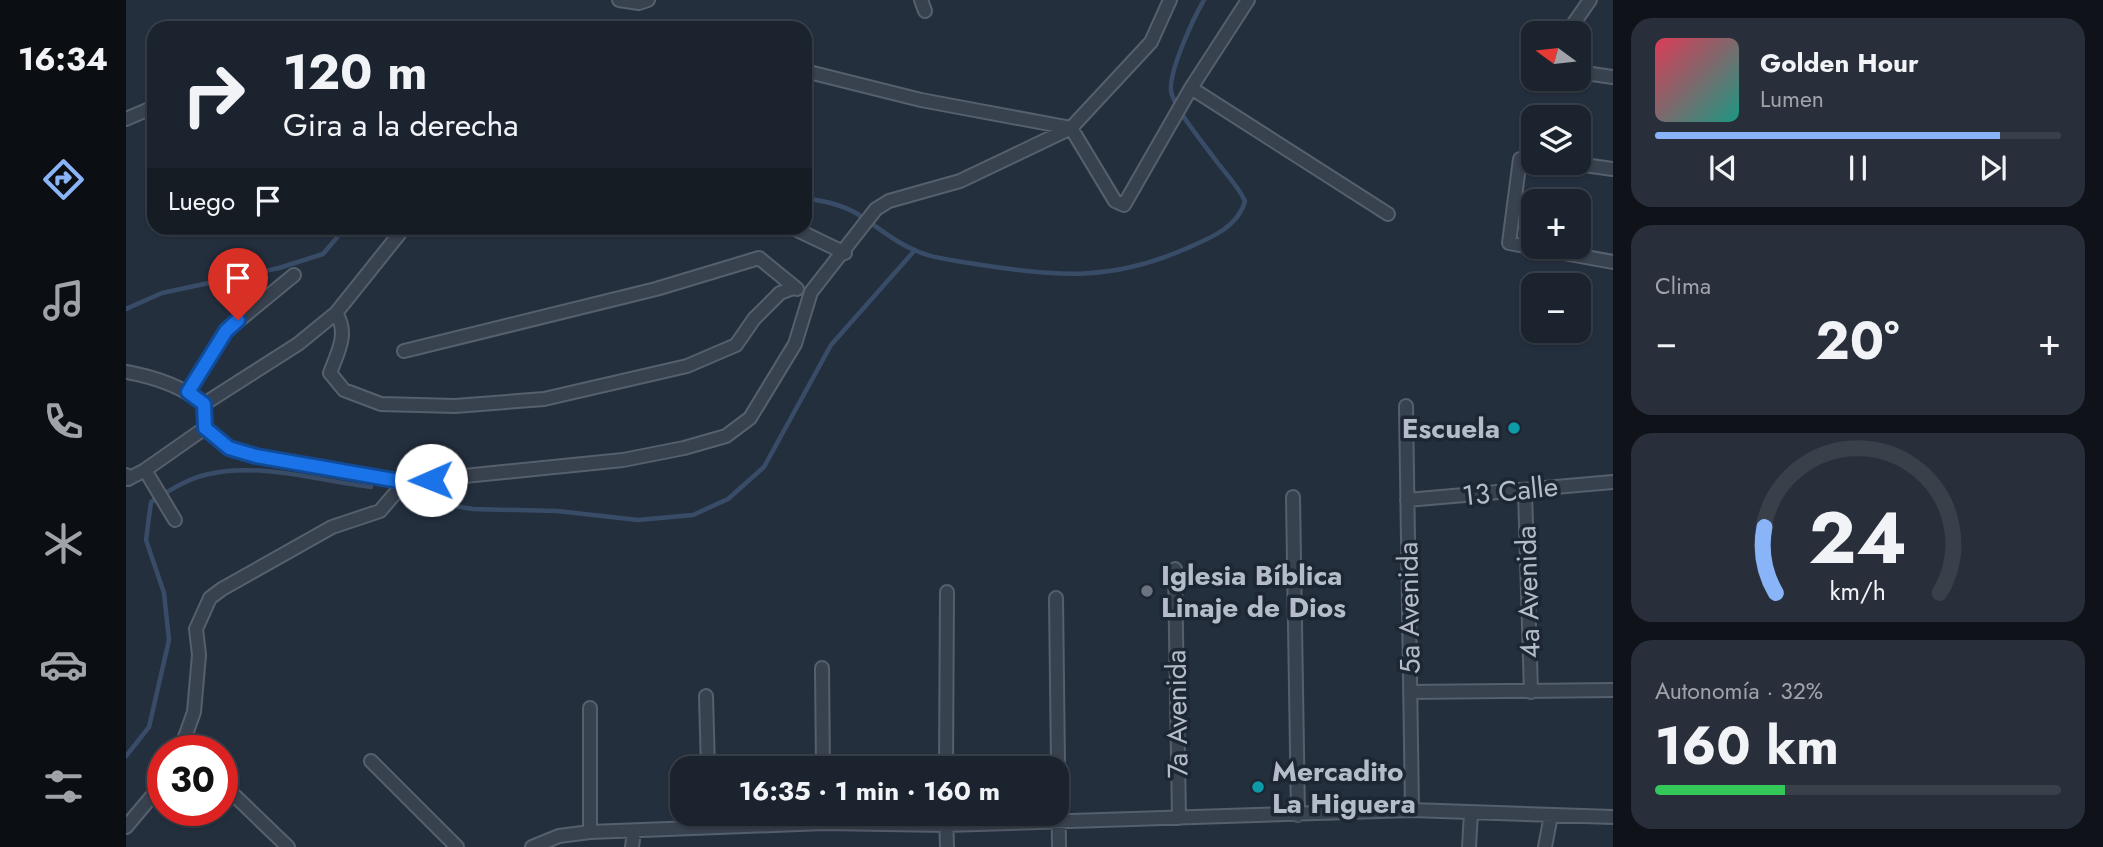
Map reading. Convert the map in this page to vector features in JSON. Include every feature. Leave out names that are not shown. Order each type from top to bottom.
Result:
[{"type":"street","points":[[619,0],[639,3],[648,0]]},
{"type":"street","points":[[204,404],[205,428],[229,448],[256,456],[405,482],[623,460],[684,449],[726,436],[750,418],[795,344],[811,292],[845,253],[876,209],[889,201],[960,181],[1071,128],[1151,42],[1170,0]]},
{"type":"street","points":[[812,73],[921,100],[1071,128],[1115,201],[1124,205],[1191,88],[1248,0]]},
{"type":"street","points":[[1575,21],[1590,0]]},
{"type":"street","points":[[1591,74],[1613,77]]},
{"type":"street","points":[[1191,88],[1388,214]]},
{"type":"street","points":[[126,119],[147,110]]},
{"type":"street","points":[[1521,159],[1509,243],[1613,262]]},
{"type":"street","points":[[1591,166],[1613,169]]},
{"type":"street","points":[[204,404],[298,344],[337,313],[398,235]]},
{"type":"street","points":[[808,235],[845,253]]},
{"type":"street","points":[[404,351],[656,289],[759,258],[793,288],[811,292]]},
{"type":"street","points":[[188,392],[226,331],[294,275]]},
{"type":"street","points":[[337,313],[344,325],[341,347],[330,373],[344,390],[381,404],[455,406],[544,399],[687,366],[736,345],[780,293],[793,288]]},
{"type":"street","points":[[126,372],[188,392],[204,404]]},
{"type":"street","name":"5a Avenida","points":[[1406,406],[1412,810]]},
{"type":"street","points":[[127,478],[145,470],[205,428]]},
{"type":"street","points":[[145,470],[175,520]]},
{"type":"street","name":"13 Calle","points":[[1408,500],[1525,492],[1590,481],[1613,482]]},
{"type":"street","points":[[186,735],[194,712],[199,655],[196,629],[210,598],[332,527],[380,511],[405,482]]},
{"type":"street","name":"4a Avenida","points":[[1525,492],[1531,692]]},
{"type":"street","points":[[1293,497],[1298,815]]},
{"type":"street","name":"7a Avenida","points":[[1175,569],[1179,818]]},
{"type":"street","points":[[946,756],[947,592]]},
{"type":"street","points":[[1056,598],[1058,756]]},
{"type":"street","points":[[822,668],[823,756]]},
{"type":"street","points":[[1410,692],[1613,690]]},
{"type":"street","points":[[706,696],[708,756]]},
{"type":"street","points":[[590,708],[590,832]]},
{"type":"street","points":[[371,761],[457,847]]},
{"type":"street","points":[[238,799],[288,847]]},
{"type":"street","points":[[126,827],[147,802]]},
{"type":"street","points":[[1069,822],[1412,810],[1613,817]]},
{"type":"street","points":[[1469,847],[1472,813]]},
{"type":"street","points":[[1545,847],[1550,815]]},
{"type":"street","points":[[532,847],[559,836],[590,832],[634,832],[672,826]]},
{"type":"street","points":[[946,826],[947,847]]},
{"type":"street","points":[[1059,826],[1059,847]]},
{"type":"street","points":[[632,847],[634,832]]},
{"type":"waterway","points":[[812,199],[850,210],[902,244],[926,255],[1036,272],[1085,274],[1133,267],[1212,237],[1236,218],[1245,201],[1236,185],[1186,121],[1172,95],[1171,87],[1176,62],[1204,0]]},
{"type":"waterway","points":[[126,309],[162,293],[279,268],[323,254],[339,235]]},
{"type":"waterway","points":[[405,498],[473,509],[557,511],[638,520],[693,515],[728,499],[764,467],[831,345],[915,250]]},
{"type":"waterway","points":[[126,756],[149,727],[169,640],[164,593],[146,540],[151,502],[179,485],[209,474],[228,471],[268,471],[371,487]]},
{"type":"place","name":"Escuela","points":[[1514,428]]},
{"type":"place","name":"Iglesia Bíblica Linaje de Dios","points":[[1147,591]]},
{"type":"place","name":"Mercadito La Higuera","points":[[1258,787]]},
{"type":"route","points":[[238,320],[226,331],[188,392],[204,404],[205,428],[229,448],[256,456],[405,482],[431,480]]}]
